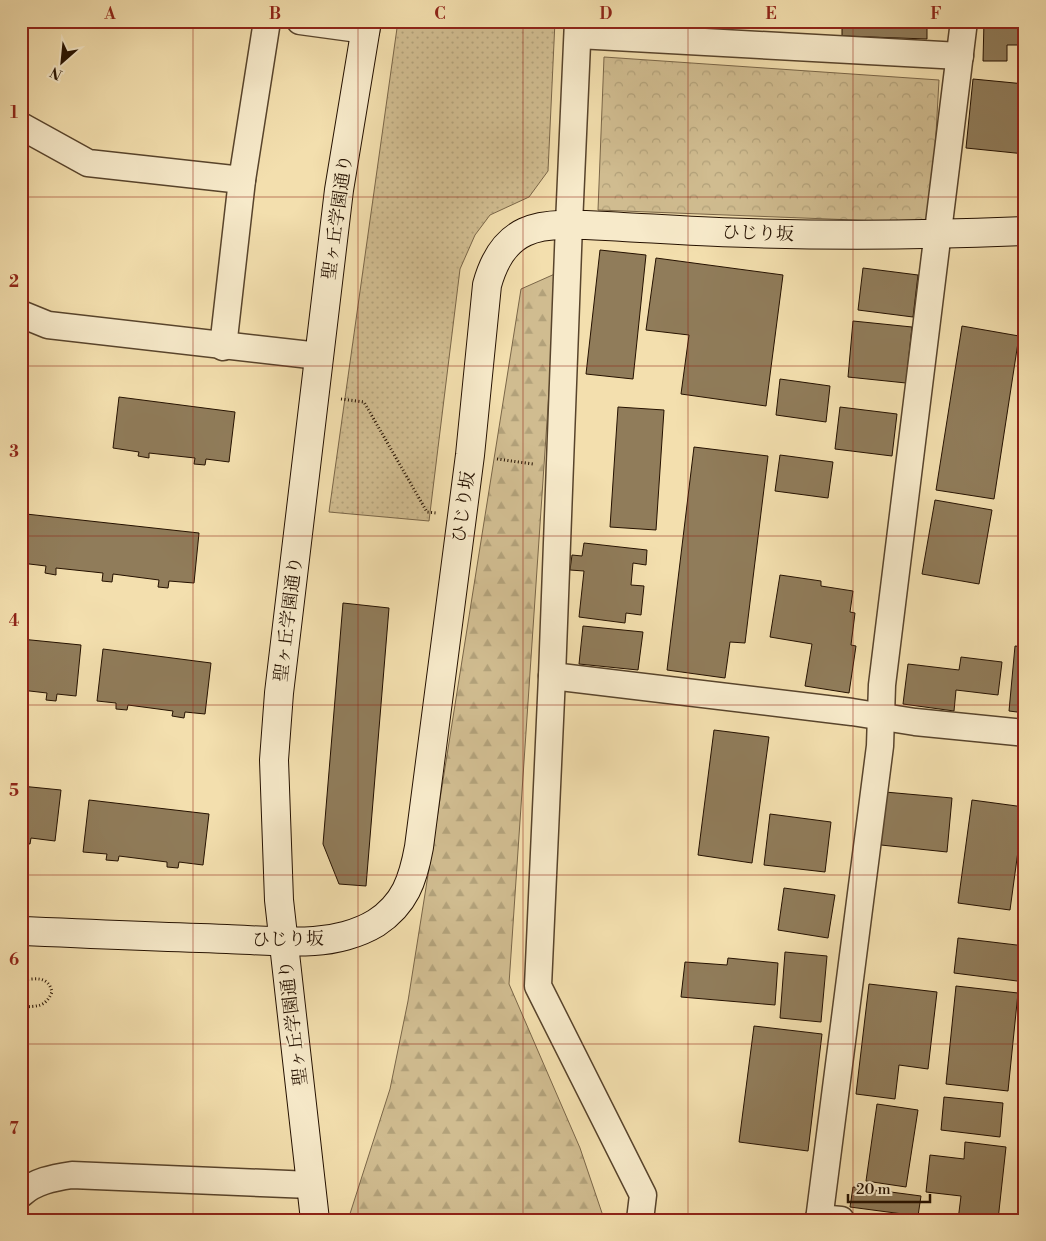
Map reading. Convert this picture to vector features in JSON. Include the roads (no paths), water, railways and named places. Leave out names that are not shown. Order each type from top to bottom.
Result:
[{"type":"street","points":[[223,346],[242,180],[267,21]]},
{"type":"street","points":[[300,21],[366,26]]},
{"type":"street","points":[[826,1219],[880,746],[884,675],[964,21]]},
{"type":"street","name":"聖ヶ丘学園通り","points":[[315,1220],[279,900],[274,793],[276,724],[339,190],[366,26]]},
{"type":"street","points":[[640,1220],[643,1195],[538,986],[578,28],[960,56]]},
{"type":"street","points":[[21,126],[88,163],[242,180]]},
{"type":"street","name":"ひじり坂","points":[[21,931],[314,941],[345,936],[375,924],[404,898],[412,880],[419,847],[470,455],[487,285],[494,262],[511,242],[525,232],[537,228],[569,224],[749,233],[938,235],[1025,231]]},
{"type":"street","points":[[21,314],[48,325],[319,356]]},
{"type":"street","points":[[552,676],[852,712],[881,718],[1025,733]]},
{"type":"street","points":[[21,1194],[27,1188],[48,1178],[72,1175],[312,1185]]}]
